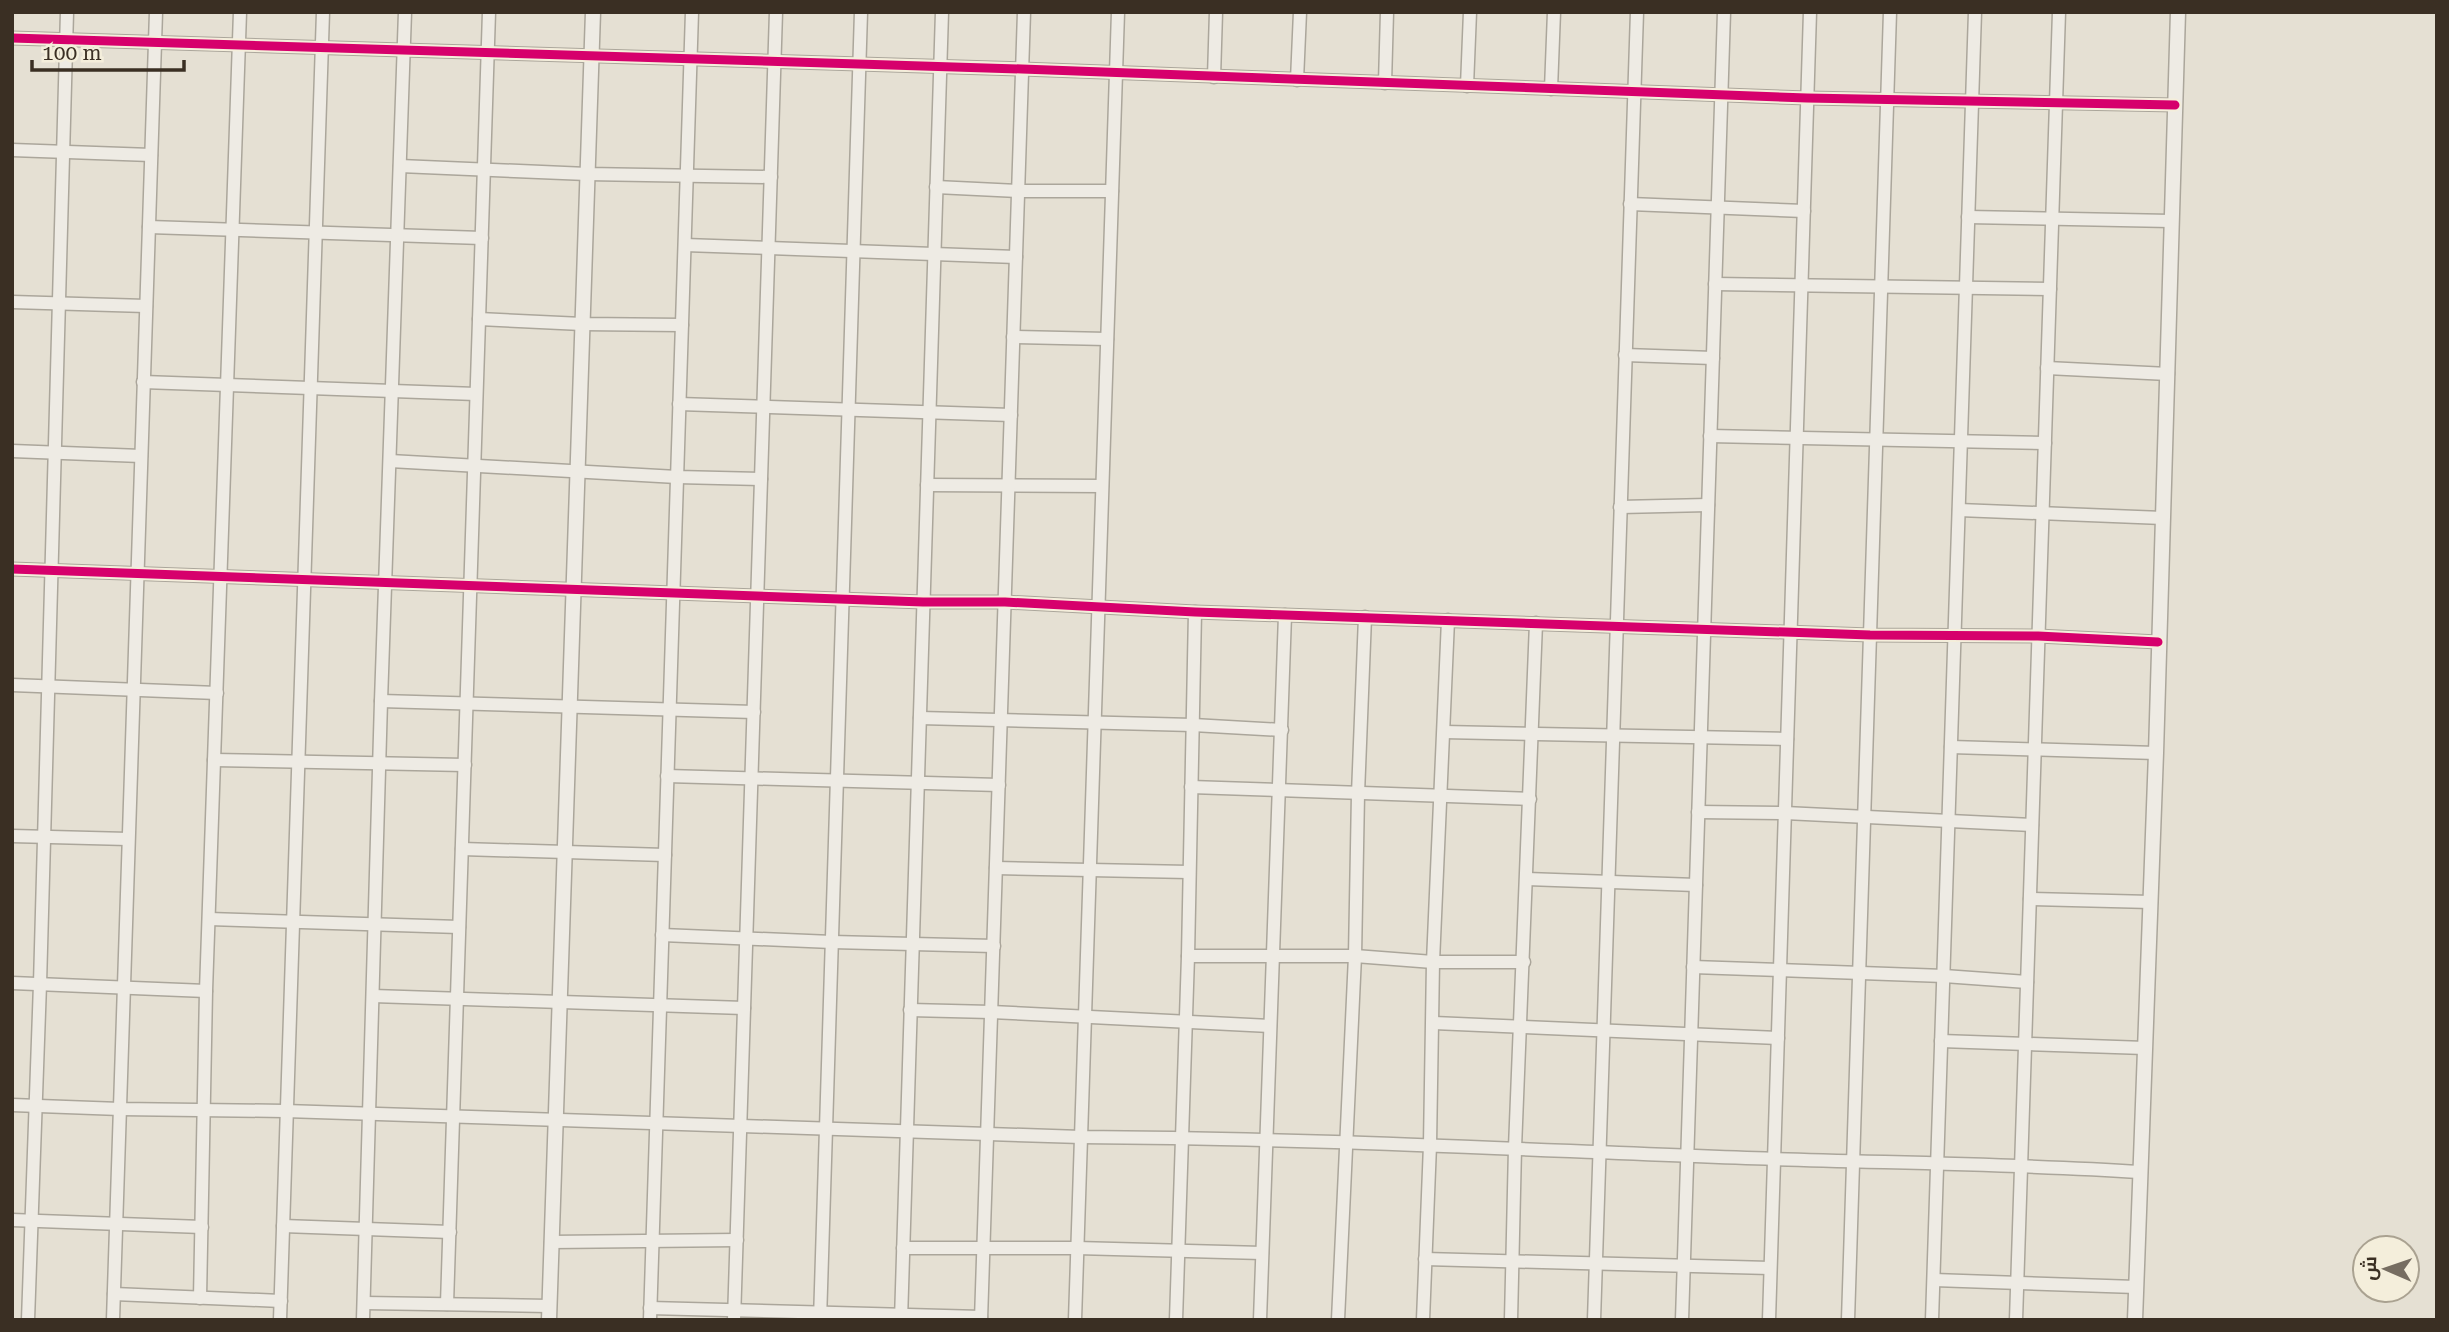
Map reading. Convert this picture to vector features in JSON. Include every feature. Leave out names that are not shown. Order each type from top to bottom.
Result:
[{"type":"street","points":[[28,1320],[67,12]]},
{"type":"street","points":[[113,1320],[156,12]]},
{"type":"street","points":[[200,1298],[206,992],[240,12]]},
{"type":"street","points":[[280,1320],[323,12]]},
{"type":"street","points":[[363,1320],[405,12]]},
{"type":"street","points":[[447,1304],[489,12]]},
{"type":"street","points":[[364,1303],[447,1304],[549,1313],[593,12]]},
{"type":"street","points":[[692,12],[650,1314],[981,1319],[1024,12]]},
{"type":"street","points":[[734,1315],[776,12]]},
{"type":"street","points":[[820,1316],[861,12]]},
{"type":"street","points":[[901,1317],[942,12]]},
{"type":"street","points":[[1075,1320],[1118,12]]},
{"type":"street","points":[[1214,77],[1216,12]]},
{"type":"street","points":[[1297,80],[1300,12]]},
{"type":"street","points":[[1385,83],[1387,12]]},
{"type":"street","points":[[1467,86],[1470,12]]},
{"type":"street","points":[[1551,89],[1554,12]]},
{"type":"street","points":[[1594,1320],[1637,12]]},
{"type":"street","points":[[1682,1320],[1724,12]]},
{"type":"street","points":[[1769,1320],[1810,12]]},
{"type":"street","points":[[1848,1320],[1890,12]]},
{"type":"street","points":[[1932,1320],[1975,12]]},
{"type":"street","points":[[2016,1320],[2059,12]]},
{"type":"street","points":[[2135,1320],[2156,753],[2178,12]]},
{"type":"street","points":[[12,38],[1022,69],[1807,98],[2175,105]]},
{"type":"street","points":[[12,150],[151,155]]},
{"type":"street","points":[[400,166],[587,174],[771,177]]},
{"type":"street","points":[[936,187],[1018,191],[1112,191]]},
{"type":"street","points":[[1630,204],[1804,211]]},
{"type":"street","points":[[1968,217],[2171,221]]},
{"type":"street","points":[[149,227],[482,238]]},
{"type":"street","points":[[685,245],[1016,257]]},
{"type":"street","points":[[1715,284],[2050,289]]},
{"type":"street","points":[[12,302],[146,306]]},
{"type":"street","points":[[479,319],[682,325]]},
{"type":"street","points":[[1013,337],[1107,339]]},
{"type":"street","points":[[1625,355],[1713,358]]},
{"type":"street","points":[[2047,368],[2168,374]]},
{"type":"street","points":[[144,382],[477,394]]},
{"type":"street","points":[[679,404],[1011,415]]},
{"type":"street","points":[[1710,436],[2045,443]]},
{"type":"street","points":[[12,451],[141,456]]},
{"type":"street","points":[[390,461],[761,479]]},
{"type":"street","points":[[927,485],[1102,486]]},
{"type":"street","points":[[1620,507],[1708,505]]},
{"type":"street","points":[[1959,510],[2163,518]]},
{"type":"street","points":[[12,569],[1870,635],[2038,636],[2158,642]]},
{"type":"street","points":[[1175,1320],[1188,956],[1195,612]]},
{"type":"street","points":[[1260,1320],[1285,614]]},
{"type":"street","points":[[1338,1320],[1355,956],[1365,617]]},
{"type":"street","points":[[1423,1320],[1434,1023],[1433,962],[1448,620]]},
{"type":"street","points":[[1511,1320],[1515,1148],[1536,623]]},
{"type":"street","points":[[12,685],[217,693]]},
{"type":"street","points":[[381,701],[754,712]]},
{"type":"street","points":[[920,718],[1193,724],[1282,730]]},
{"type":"street","points":[[1444,732],[1787,739]]},
{"type":"street","points":[[1951,747],[2156,753]]},
{"type":"street","points":[[214,760],[464,765]]},
{"type":"street","points":[[667,776],[999,785]]},
{"type":"street","points":[[1191,787],[1530,799]]},
{"type":"street","points":[[1698,812],[1785,813],[2032,825]]},
{"type":"street","points":[[12,836],[128,839]]},
{"type":"street","points":[[462,849],[665,855]]},
{"type":"street","points":[[996,868],[1189,872]]},
{"type":"street","points":[[1527,880],[1696,885]]},
{"type":"street","points":[[2029,899],[2151,902]]},
{"type":"street","points":[[209,919],[459,927]]},
{"type":"street","points":[[662,935],[832,943],[993,946]]},
{"type":"street","points":[[1188,956],[1272,954],[1355,956],[1433,962],[1524,962]]},
{"type":"street","points":[[1693,967],[1944,976],[2027,982]]},
{"type":"street","points":[[12,983],[206,992]]},
{"type":"street","points":[[373,996],[744,1009]]},
{"type":"street","points":[[911,1010],[1270,1026]]},
{"type":"street","points":[[1434,1023],[1778,1038]]},
{"type":"street","points":[[1941,1041],[2145,1048]]},
{"type":"street","points":[[12,1105],[1430,1145],[1774,1159],[2021,1165],[2141,1172]]},
{"type":"street","points":[[12,1220],[202,1227]]},
{"type":"street","points":[[283,1226],[450,1232]]},
{"type":"street","points":[[551,1242],[737,1240]]},
{"type":"street","points":[[903,1248],[1077,1248],[1262,1253]]},
{"type":"street","points":[[1425,1259],[1770,1268]]},
{"type":"street","points":[[1934,1280],[2136,1287]]},
{"type":"street","points":[[114,1294],[281,1301]]},
{"type":"cycle path","points":[[12,38],[1022,69],[1807,98],[2175,105]]},
{"type":"cycle path","points":[[12,569],[923,602],[1005,602],[1195,612],[1870,635],[2038,636],[2158,642]]}]
